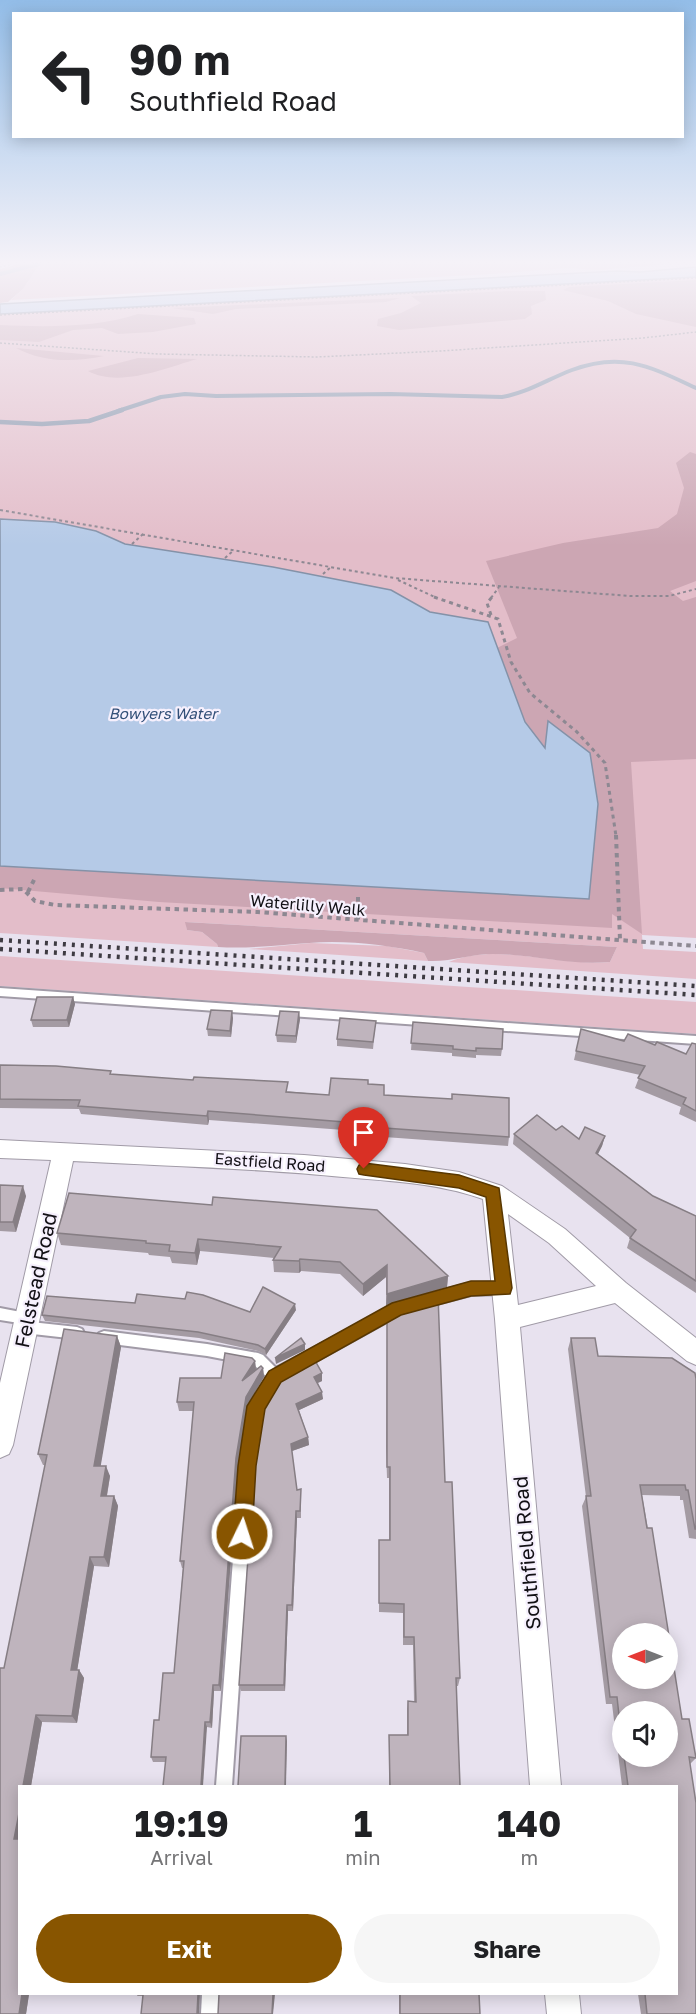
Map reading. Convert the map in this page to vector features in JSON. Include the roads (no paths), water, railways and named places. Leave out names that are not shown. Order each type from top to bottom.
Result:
[{"type":"street","name":"Eastfield Road","points":[[0,1149],[292,1163],[405,1173],[459,1181],[494,1193],[557,1236],[618,1291],[696,1353]]},
{"type":"street","name":"Felstead Road","points":[[0,1445],[25,1322],[64,1152]]},
{"type":"street","name":"Southfield Road","points":[[494,1193],[507,1319],[546,1785]]},
{"type":"street","points":[[507,1319],[618,1291]]},
{"type":"street","points":[[562,1995],[564,2014]]},
{"type":"lane","points":[[0,992],[696,1040]]},
{"type":"lane","points":[[224,1785],[247,1466],[256,1406],[275,1376],[398,1309],[471,1289],[504,1288]]},
{"type":"lane","points":[[0,1314],[25,1322],[258,1359],[275,1376]]},
{"type":"lane","points":[[210,2014],[211,1995]]},
{"type":"water","name":"Bowyers Water","points":[[0,519],[55,522],[96,531],[125,544],[273,567],[391,590],[430,612],[488,622],[525,722],[545,748],[548,721],[590,753],[598,804],[589,899],[0,866]]},
{"type":"waterway","points":[[118,411],[161,397],[185,394],[216,396],[390,394],[502,397],[529,389],[572,370],[606,362],[636,364],[650,368],[696,388]]},
{"type":"waterway","points":[[0,422],[42,424],[89,421],[122,410]]},
{"type":"railway","points":[[0,940],[696,986]]},
{"type":"railway","points":[[0,949],[696,995]]}]
